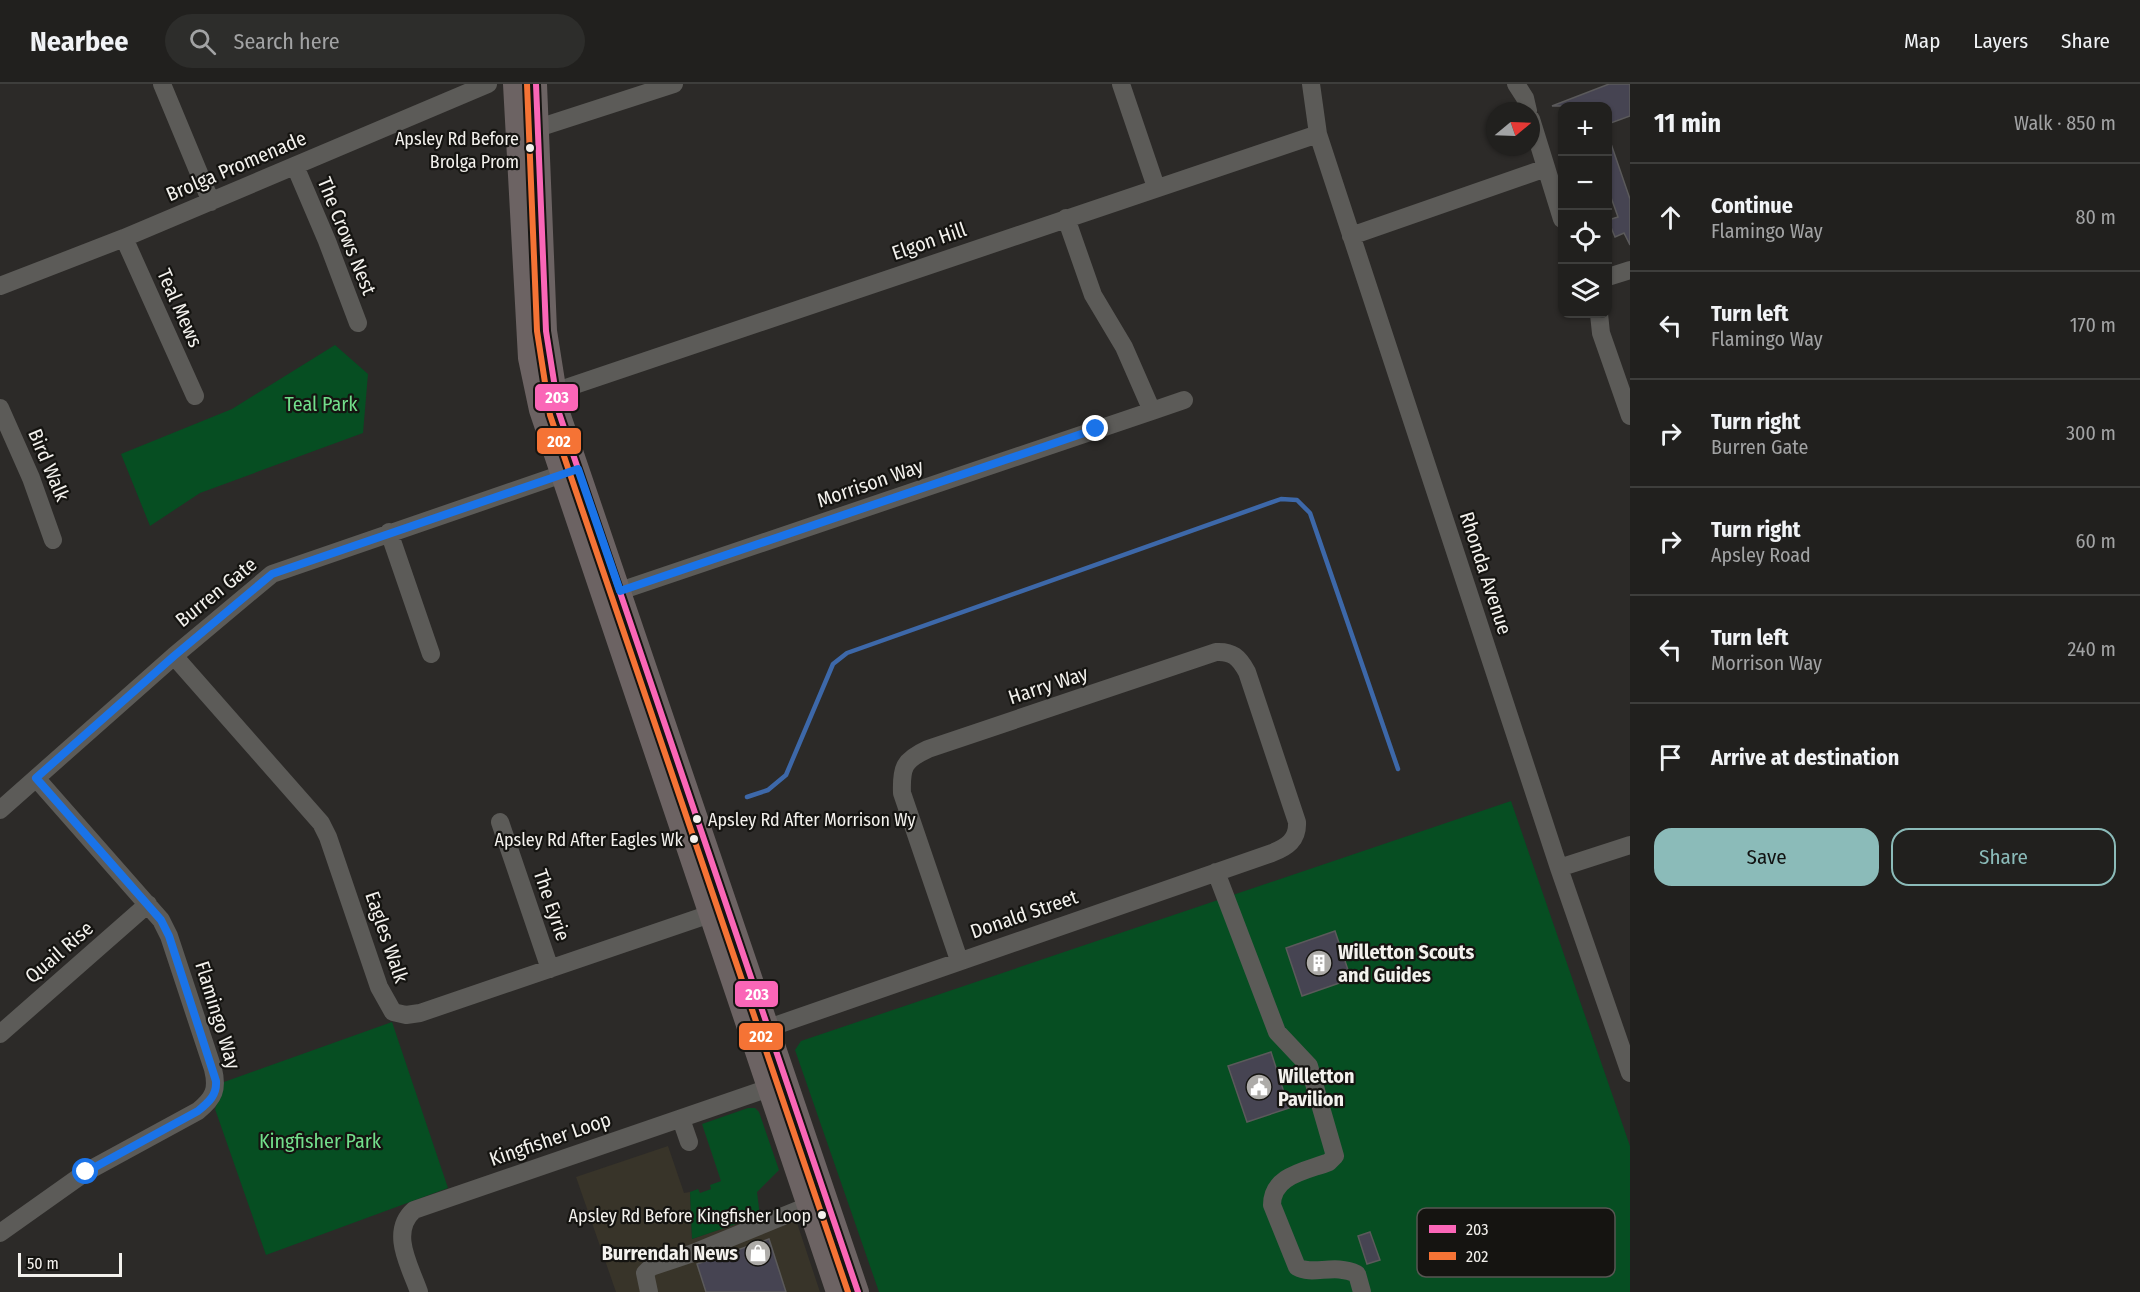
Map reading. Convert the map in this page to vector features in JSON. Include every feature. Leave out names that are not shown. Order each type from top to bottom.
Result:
[{"type":"main road","points":[[514,84],[529,358],[540,410],[569,471],[777,1086],[858,1292]]},
{"type":"main road","points":[[536,84],[546,331],[554,392],[569,471]]},
{"type":"main road","points":[[777,1086],[808,1206],[837,1292]]},
{"type":"street","points":[[162,84],[211,202]]},
{"type":"street","name":"Brolga Promenade","points":[[0,286],[211,202],[488,84]]},
{"type":"street","points":[[538,128],[674,84]]},
{"type":"street","points":[[1120,84],[1156,187]]},
{"type":"street","name":"Rhonda Avenue","points":[[1311,84],[1318,134],[1559,868],[1630,1073]]},
{"type":"street","name":"Elgon Hill","points":[[554,392],[1318,134]]},
{"type":"street","points":[[1540,148],[1560,210]]},
{"type":"street","name":"The Crows Nest","points":[[295,166],[358,323]]},
{"type":"street","points":[[1351,236],[1546,168]]},
{"type":"street","points":[[1066,218],[1093,295],[1124,347],[1152,411]]},
{"type":"street","name":"Teal Mews","points":[[124,238],[195,396]]},
{"type":"street","points":[[1612,276],[1630,270]]},
{"type":"street","points":[[1592,318],[1601,333],[1630,416]]},
{"type":"street","points":[[1599,318],[1601,333]]},
{"type":"street","name":"Morrison Way","points":[[612,594],[1184,400]]},
{"type":"street","name":"Bird Walk","points":[[0,408],[45,513],[53,540]]},
{"type":"street","name":"Burren Gate","points":[[0,810],[174,656],[272,574],[569,471]]},
{"type":"street","points":[[389,532],[431,654]]},
{"type":"street","name":"Harry Way","points":[[959,960],[902,793],[901,774],[910,757],[928,749],[1216,652],[1232,653],[1247,672],[1297,822]]},
{"type":"street","name":"Eagles Walk","points":[[174,656],[321,823],[328,837],[379,987],[393,1012],[406,1015],[420,1013],[718,912]]},
{"type":"street","name":"Flamingo Way","points":[[0,1233],[86,1172],[198,1111],[210,1102],[216,1090],[213,1070],[169,936],[148,904],[36,778]]},
{"type":"street","name":"The Eyrie","points":[[500,822],[550,969]]},
{"type":"street","name":"Donald Street","points":[[759,1032],[1283,848],[1295,837],[1297,822]]},
{"type":"street","points":[[1559,868],[1630,845]]},
{"type":"street","points":[[1216,872],[1277,1032],[1309,1066],[1335,1156],[1329,1162],[1283,1179],[1272,1196],[1272,1205],[1297,1267],[1304,1271],[1344,1268],[1357,1274],[1362,1292]]},
{"type":"street","name":"Quail Rise","points":[[0,1034],[148,904]]},
{"type":"street","name":"Kingfisher Loop","points":[[419,1292],[402,1243],[401,1228],[405,1217],[414,1210],[777,1086]]},
{"type":"street","points":[[681,1119],[689,1142]]},
{"type":"street","points":[[649,1292],[645,1273],[651,1267],[777,1227],[808,1206]]},
{"type":"shaded area","points":[[668,1146],[684,1193],[690,1192],[692,1239],[791,1205],[820,1292],[616,1292],[576,1177]]},
{"type":"green space","name":"Teal Park","points":[[335,345],[368,374],[363,433],[200,493],[150,526],[121,454],[232,409]]},
{"type":"green space","points":[[1511,801],[1630,1146],[1630,1292],[879,1292],[795,1050],[801,1041]]},
{"type":"green space","name":"Kingfisher Park","points":[[392,1022],[448,1188],[266,1255],[215,1109],[224,1082]]},
{"type":"green space","points":[[748,1108],[755,1108],[759,1112],[779,1170],[757,1192],[760,1216],[692,1239],[690,1192],[698,1189],[700,1193],[711,1189],[710,1185],[721,1181],[702,1124]]},
{"type":"building","points":[[1609,84],[1630,84],[1630,116],[1612,123],[1612,102],[1562,102]]},
{"type":"building","points":[[1612,147],[1630,199],[1630,245],[1624,233],[1615,237],[1612,219],[1618,217],[1612,200]]},
{"type":"building","name":"Willetton Scouts and Guides","points":[[1335,931],[1351,979],[1302,996],[1286,948]]},
{"type":"building","name":"Willetton Pavilion","points":[[1271,1052],[1289,1108],[1247,1122],[1228,1066]]},
{"type":"building","points":[[1370,1232],[1380,1260],[1367,1264],[1358,1236]]},
{"type":"building","points":[[769,1239],[786,1292],[706,1292],[697,1264]]},
{"type":"waterway","points":[[747,797],[768,790],[786,775],[833,664],[847,653],[1281,499],[1297,500],[1310,513],[1398,769]]},
{"type":"transit line","name":"202","points":[[527,84],[537,331],[550,415],[848,1292]]},
{"type":"transit line","name":"203","points":[[536,84],[546,331],[559,413],[858,1292]]},
{"type":"place","name":"Apsley Rd Before Brolga Prom","points":[[530,148]]},
{"type":"place","name":"Apsley Rd After Morrison Wy","points":[[697,819]]},
{"type":"place","name":"Apsley Rd After Eagles Wk","points":[[694,839]]},
{"type":"place","name":"Willetton Scouts and Guides","points":[[1319,963]]},
{"type":"place","name":"Willetton Pavilion","points":[[1259,1087]]},
{"type":"place","name":"Apsley Rd Before Kingfisher Loop","points":[[822,1215]]},
{"type":"place","name":"Burrendah News","points":[[758,1253]]},
{"type":"route","points":[[86,1172],[198,1111],[210,1102],[216,1090],[216,1081],[169,936],[161,920],[36,778],[174,656],[272,574],[578,469],[620,591],[1096,429]]}]
